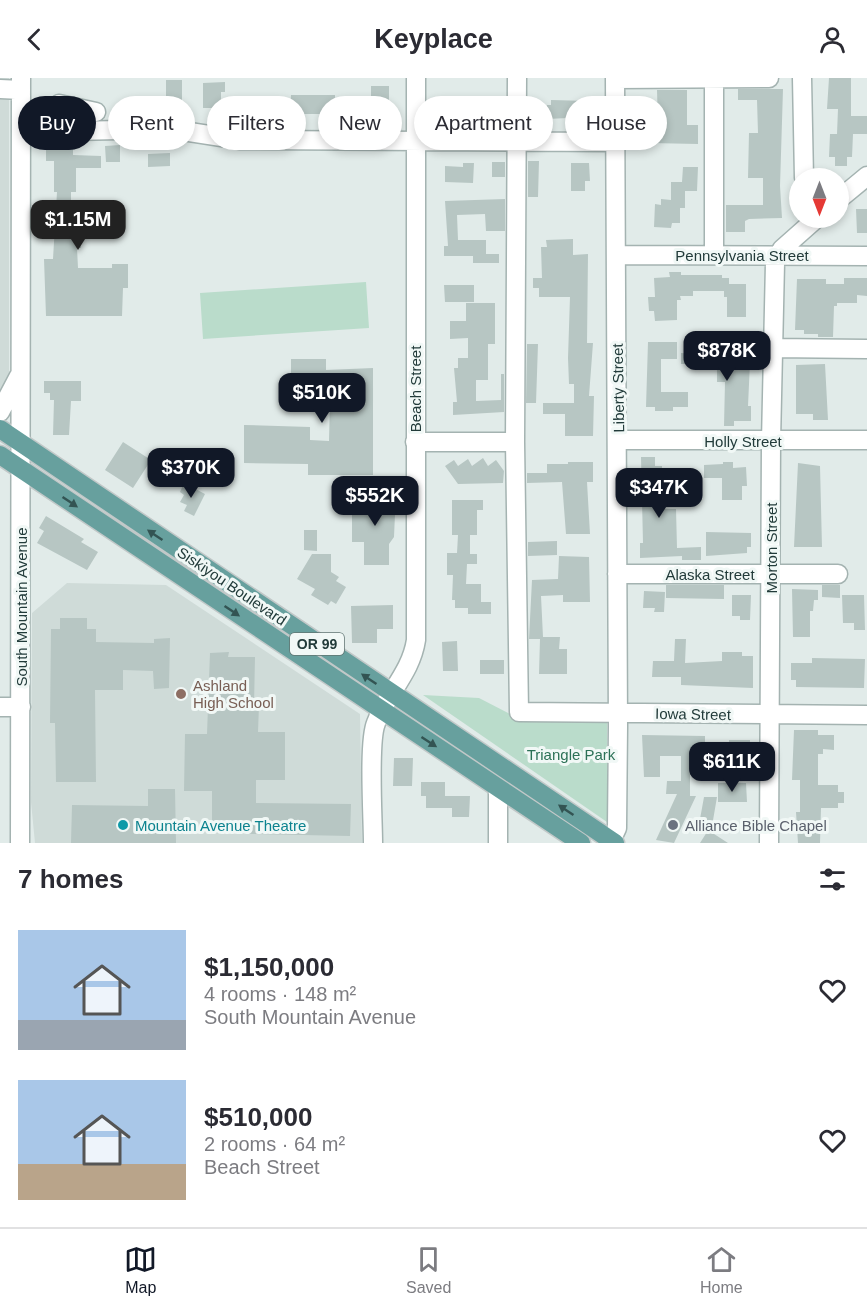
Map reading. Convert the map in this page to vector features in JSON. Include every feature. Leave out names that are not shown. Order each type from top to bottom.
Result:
[{"type":"main road","name":"Siskiyou Boulevard","points":[[0,429],[613,842]]},
{"type":"main road","name":"Siskiyou Boulevard","points":[[0,455],[581,843]]},
{"type":"street","name":"Beach Street","points":[[416,78],[416,96]]},
{"type":"street","points":[[517,78],[517,96]]},
{"type":"street","points":[[714,78],[714,254]]},
{"type":"street","points":[[615,79],[769,78]]},
{"type":"street","points":[[802,78],[804,168]]},
{"type":"street","name":"Liberty Street","points":[[615,79],[615,96]]},
{"type":"street","points":[[0,89],[21,84]]},
{"type":"street","points":[[96,130],[170,129],[241,140],[414,141]]},
{"type":"street","name":"South Mountain Avenue","points":[[20,843],[21,150]]},
{"type":"street","name":"Beach Street","points":[[373,843],[374,729],[382,711],[410,667],[416,640],[416,150]]},
{"type":"street","points":[[415,442],[515,442],[517,150]]},
{"type":"street","name":"Liberty Street","points":[[613,842],[617,828],[618,713],[615,150]]},
{"type":"street","points":[[849,191],[867,176]]},
{"type":"street","points":[[778,254],[803,228]]},
{"type":"street","name":"Morton Street","points":[[772,842],[771,441],[775,263],[778,254]]},
{"type":"street","name":"Pennsylvania Street","points":[[616,255],[867,256]]},
{"type":"street","points":[[773,348],[867,349]]},
{"type":"street","name":"South Mountain Avenue","points":[[0,412],[21,372]]},
{"type":"street","name":"Holly Street","points":[[618,440],[867,440]]},
{"type":"street","name":"Iowa Street","points":[[515,442],[519,712],[867,715]]},
{"type":"street","name":"Alaska Street","points":[[618,574],[838,574]]},
{"type":"street","points":[[0,707],[21,707]]},
{"type":"street","points":[[498,788],[498,843]]},
{"type":"shaded area","points":[[0,78],[9,78],[9,383],[0,404]]},
{"type":"shaded area","name":"Ashland High School","points":[[67,583],[166,585],[360,714],[362,843],[35,843],[31,802],[32,613]]},
{"type":"green space","points":[[366,282],[369,328],[203,339],[200,293]]},
{"type":"green space","name":"Triangle Park","points":[[423,695],[479,698],[518,718],[607,719],[607,822]]},
{"type":"building","points":[[829,78],[851,78],[851,116],[867,116],[867,134],[853,134],[852,157],[847,157],[847,166],[835,166],[835,157],[829,157],[830,134],[837,134],[838,109],[827,109]]},
{"type":"building","points":[[166,80],[182,80],[182,96],[166,96]]},
{"type":"building","points":[[225,82],[225,92],[221,92],[221,96],[207,96],[207,108],[203,108],[203,83]]},
{"type":"building","points":[[371,86],[389,86],[389,96],[371,96]]},
{"type":"building","points":[[738,89],[783,89],[780,186],[782,218],[749,219],[745,221],[745,232],[726,232],[726,205],[763,205],[763,178],[748,178],[749,133],[758,133],[757,100],[738,100]]},
{"type":"building","points":[[657,90],[687,90],[687,125],[698,125],[698,144],[667,143],[667,96],[657,96]]},
{"type":"building","points":[[335,95],[318,96],[318,114],[306,114],[306,96],[291,96]]},
{"type":"building","points":[[553,100],[565,100],[565,118],[553,119]]},
{"type":"building","points":[[105,146],[108,146],[108,150],[120,150],[120,162],[106,162]]},
{"type":"building","points":[[46,150],[73,150],[73,155],[101,156],[101,168],[76,168],[76,192],[71,192],[71,225],[89,225],[89,217],[100,217],[99,225],[104,225],[105,235],[81,236],[81,248],[77,248],[78,268],[112,268],[112,264],[128,264],[128,288],[123,288],[122,316],[46,316],[44,259],[53,259],[57,192],[54,192],[54,161],[46,161]]},
{"type":"building","points":[[170,153],[170,166],[148,167],[148,154]]},
{"type":"building","points":[[528,161],[539,161],[538,197],[528,197]]},
{"type":"building","points":[[492,162],[505,162],[505,177],[492,177]]},
{"type":"building","points":[[463,163],[474,163],[473,183],[445,182],[445,166],[463,167]]},
{"type":"building","points":[[571,163],[589,163],[590,181],[585,181],[585,191],[571,191]]},
{"type":"building","points":[[683,167],[698,167],[697,191],[685,191],[685,208],[680,208],[680,223],[672,223],[671,228],[654,227],[655,204],[661,205],[661,199],[671,200],[671,182],[682,182]]},
{"type":"building","points":[[505,199],[505,231],[486,231],[485,214],[457,215],[458,240],[486,240],[486,254],[499,254],[499,263],[473,263],[473,256],[444,256],[444,246],[448,246],[445,201]]},
{"type":"building","points":[[856,209],[867,209],[867,233],[857,233]]},
{"type":"building","points":[[573,239],[573,255],[588,254],[587,343],[593,343],[589,396],[594,396],[593,436],[565,436],[565,414],[543,414],[543,403],[574,403],[574,384],[569,384],[568,358],[570,297],[539,297],[539,288],[533,288],[533,278],[542,278],[541,247],[547,247],[546,240]]},
{"type":"building","points":[[669,272],[681,272],[681,275],[722,275],[722,278],[729,278],[729,284],[746,284],[746,317],[727,317],[727,297],[724,297],[724,291],[693,291],[693,296],[680,296],[681,300],[677,300],[677,320],[655,321],[654,311],[649,311],[648,297],[655,297],[654,278],[670,277]]},
{"type":"building","points":[[844,278],[867,278],[867,296],[857,295],[857,303],[837,303],[837,306],[834,306],[833,337],[818,337],[818,334],[804,334],[804,330],[795,330],[797,279],[826,279],[826,284],[844,284]]},
{"type":"building","points":[[444,285],[474,285],[474,302],[445,302]]},
{"type":"building","points":[[466,303],[495,303],[495,344],[488,344],[488,380],[476,380],[476,401],[501,400],[501,374],[504,374],[504,412],[453,415],[453,402],[457,402],[454,368],[458,368],[458,358],[468,358],[468,338],[450,339],[450,321],[466,321]]},
{"type":"building","points":[[648,342],[677,342],[677,359],[661,359],[661,392],[688,392],[688,407],[673,407],[673,411],[655,411],[655,407],[646,407]]},
{"type":"building","points":[[527,344],[538,344],[536,403],[526,403]]},
{"type":"building","points":[[698,349],[722,349],[722,362],[750,362],[748,406],[751,406],[751,421],[734,421],[734,426],[724,426],[725,382],[717,382],[717,369],[698,369],[698,364],[681,364],[681,353],[698,354]]},
{"type":"building","points":[[291,359],[326,359],[326,370],[373,368],[373,475],[308,475],[308,464],[244,463],[244,425],[310,427],[310,440],[329,441],[330,401],[291,400]]},
{"type":"building","points":[[825,364],[828,420],[813,420],[813,414],[796,414],[796,365]]},
{"type":"building","points":[[44,381],[81,381],[81,401],[71,401],[69,435],[53,435],[54,400],[50,400],[50,393],[44,393]]},
{"type":"building","points":[[123,442],[151,460],[133,488],[105,470]]},
{"type":"building","points":[[641,457],[655,457],[655,466],[662,466],[662,509],[676,509],[677,548],[701,547],[701,560],[682,560],[682,556],[640,558],[640,543],[643,543]]},
{"type":"building","points":[[483,458],[488,466],[496,460],[504,471],[503,483],[458,484],[445,466],[454,460],[458,466],[468,459],[472,466]]},
{"type":"building","points":[[568,462],[593,462],[593,482],[587,482],[590,534],[566,534],[562,482],[527,483],[527,473],[547,473],[547,464],[568,464]]},
{"type":"building","points":[[723,462],[733,462],[733,468],[746,467],[747,486],[742,486],[742,500],[722,500],[722,478],[704,478],[704,465],[723,464]]},
{"type":"building","points":[[798,463],[820,466],[822,547],[794,547]]},
{"type":"building","points":[[184,483],[205,494],[194,516],[184,511],[187,505],[180,502],[184,495],[180,492]]},
{"type":"building","points":[[372,492],[396,492],[394,537],[389,544],[389,565],[364,565],[364,542],[352,542],[352,502],[372,502]]},
{"type":"building","points":[[452,500],[483,500],[483,510],[477,510],[477,535],[470,535],[470,554],[477,554],[477,564],[467,564],[466,584],[481,584],[481,602],[491,602],[491,614],[468,614],[468,608],[455,608],[455,600],[452,600],[453,575],[447,575],[447,553],[457,553],[458,535],[452,535]]},
{"type":"building","points":[[46,516],[84,539],[81,542],[98,552],[87,570],[37,543],[44,531],[39,528]]},
{"type":"building","points":[[304,530],[317,530],[317,551],[304,550]]},
{"type":"building","points":[[706,532],[751,533],[751,547],[747,547],[747,553],[706,556]]},
{"type":"building","points":[[557,541],[557,555],[528,556],[528,542]]},
{"type":"building","points":[[312,554],[331,554],[331,572],[339,577],[336,581],[346,587],[336,604],[331,601],[328,605],[311,595],[315,589],[297,579]]},
{"type":"building","points":[[559,556],[589,557],[590,602],[563,602],[563,595],[541,596],[543,637],[560,637],[559,649],[567,649],[567,674],[539,674],[540,639],[529,639],[532,580],[558,579]]},
{"type":"building","points":[[666,585],[724,585],[724,599],[666,598]]},
{"type":"building","points":[[822,585],[840,585],[840,598],[822,597]]},
{"type":"building","points":[[792,589],[818,590],[818,600],[814,600],[813,611],[810,611],[810,637],[793,637]]},
{"type":"building","points":[[644,591],[665,592],[664,612],[654,612],[655,608],[643,608]]},
{"type":"building","points":[[732,595],[751,595],[750,620],[740,620],[740,616],[732,616]]},
{"type":"building","points":[[842,595],[864,595],[865,630],[854,630],[854,623],[843,623]]},
{"type":"building","points":[[393,605],[393,629],[377,629],[377,643],[352,643],[351,606]]},
{"type":"building","points":[[60,618],[87,618],[87,629],[96,629],[96,642],[154,643],[154,639],[170,638],[169,688],[154,689],[153,671],[123,670],[123,690],[95,690],[96,782],[56,782],[55,723],[50,723],[51,629],[60,629]]},
{"type":"building","points":[[675,639],[686,639],[685,663],[722,661],[722,652],[742,652],[742,656],[753,656],[753,688],[681,685],[681,677],[652,677],[653,661],[674,661]]},
{"type":"building","points":[[457,641],[458,671],[443,671],[442,642]]},
{"type":"building","points":[[229,652],[228,657],[255,657],[254,705],[259,705],[258,732],[285,732],[285,780],[256,780],[256,803],[351,804],[350,836],[212,833],[212,791],[184,791],[185,734],[207,734],[210,653]]},
{"type":"building","points":[[812,658],[865,659],[864,688],[796,687],[796,680],[791,680],[791,663],[812,663]]},
{"type":"building","points":[[480,660],[504,660],[504,674],[480,674]]},
{"type":"building","points":[[794,730],[818,730],[818,735],[834,735],[834,750],[823,749],[823,754],[818,754],[818,785],[838,785],[838,792],[844,792],[844,803],[838,803],[838,808],[821,808],[820,843],[798,843],[796,812],[800,812],[800,780],[792,780]]},
{"type":"building","points":[[642,735],[705,736],[705,751],[729,751],[729,740],[750,740],[750,750],[746,750],[746,764],[699,765],[699,775],[690,775],[690,796],[696,796],[674,843],[656,840],[677,794],[666,794],[667,781],[681,781],[681,756],[660,756],[660,777],[644,777]]},
{"type":"building","points":[[394,758],[413,758],[412,786],[393,786]]},
{"type":"building","points":[[421,782],[445,782],[445,796],[470,796],[469,817],[452,817],[452,808],[426,808],[426,796],[421,796]]},
{"type":"building","points":[[718,783],[746,783],[747,802],[718,802]]},
{"type":"building","name":"Mountain Avenue Theatre","points":[[148,789],[175,789],[176,843],[71,843],[72,805],[148,806]]},
{"type":"building","points":[[704,797],[717,797],[711,832],[728,843],[700,843],[707,832],[698,830]]},
{"type":"place","name":"Ashland High School","points":[[181,694]]},
{"type":"place","name":"Mountain Avenue Theatre","points":[[123,825]]},
{"type":"place","name":"Alliance Bible Chapel","points":[[673,825]]}]
